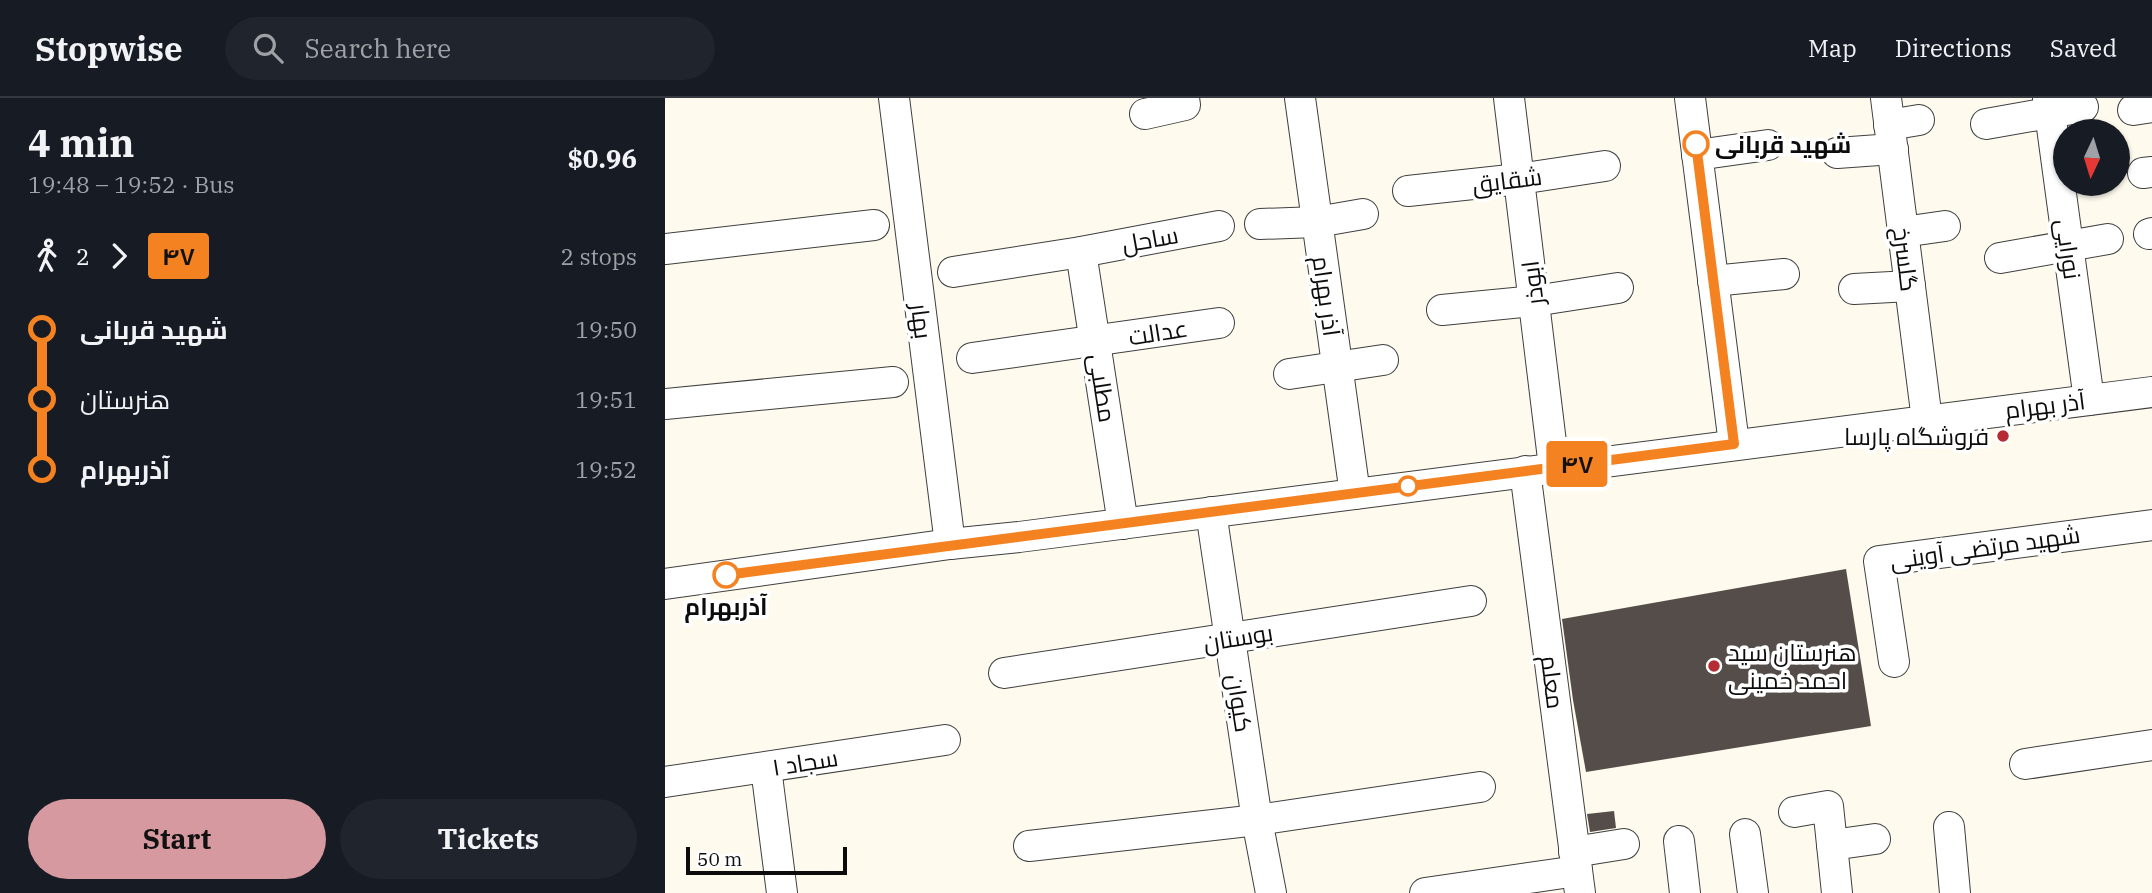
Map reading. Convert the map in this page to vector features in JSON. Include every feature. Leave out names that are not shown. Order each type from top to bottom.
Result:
[{"type":"street","name":"بهار","points":[[894,98],[950,544]]},
{"type":"street","points":[[1145,114],[1185,105],[1184,98]]},
{"type":"street","name":"آذر بهرام","points":[[1300,98],[1355,494]]},
{"type":"street","name":"ابوذر","points":[[1509,98],[1534,301],[1540,469]]},
{"type":"street","points":[[1690,98],[1734,444]]},
{"type":"street","points":[[1986,124],[2049,105],[2083,107]]},
{"type":"street","name":"نورایی","points":[[2049,105],[2089,400]]},
{"type":"street","points":[[1837,153],[1889,124],[1919,120]]},
{"type":"street","name":"گلسرخ","points":[[1889,124],[1927,420]]},
{"type":"street","points":[[1697,155],[1769,145]]},
{"type":"street","name":"شقایق","points":[[1408,191],[1519,180],[1605,166]]},
{"type":"street","points":[[1260,225],[1317,222],[1363,214]]},
{"type":"street","points":[[665,249],[874,225]]},
{"type":"street","name":"ساحل","points":[[953,272],[1081,252],[1219,226]]},
{"type":"street","points":[[1903,232],[1945,226]]},
{"type":"street","points":[[2000,258],[2108,239]]},
{"type":"street","name":"مطلبی","points":[[1081,252],[1123,524]]},
{"type":"street","points":[[1713,281],[1784,274]]},
{"type":"street","points":[[1854,289],[1910,286]]},
{"type":"street","points":[[1442,310],[1534,301],[1618,288]]},
{"type":"street","name":"عدالت","points":[[972,358],[1219,323]]},
{"type":"street","points":[[1289,373],[1383,360]]},
{"type":"street","points":[[665,404],[893,382]]},
{"type":"street","name":"آذر بهرام","points":[[665,583],[950,544],[2152,392]]},
{"type":"street","name":"معلم","points":[[1540,469],[1577,872]]},
{"type":"street","name":"کیوان","points":[[1211,512],[1257,820],[1271,893]]},
{"type":"street","name":"شهید مرتضی آوینی","points":[[1894,662],[1879,561],[2151,531]]},
{"type":"street","name":"بوستان","points":[[1004,673],[1471,601]]},
{"type":"street","name":"سجاد ۱","points":[[665,782],[945,740]]},
{"type":"street","points":[[2025,764],[2152,744]]},
{"type":"street","points":[[765,768],[782,893]]},
{"type":"street","points":[[1029,846],[1257,820],[1480,787]]},
{"type":"street","points":[[1794,812],[1828,806],[1837,893]]},
{"type":"street","points":[[1949,827],[1955,893]]},
{"type":"street","points":[[1745,834],[1753,893]]},
{"type":"street","points":[[1832,845],[1875,839]]},
{"type":"street","points":[[1679,841],[1685,893]]},
{"type":"street","points":[[1425,893],[1577,872],[1624,844]]},
{"type":"building","name":"هنرستان سید احمد خمینی","points":[[1846,569],[1871,726],[1586,772],[1562,619]]},
{"type":"building","points":[[1614,811],[1616,828],[1590,832],[1587,814]]},
{"type":"bus line","name":"۴۷","points":[[726,575],[1734,444],[1696,144]]},
{"type":"place","name":"شهید قربانی","points":[[1696,144]]},
{"type":"place","name":"فروشگاه پارسا","points":[[2003,436]]},
{"type":"place","name":"آذربهرام","points":[[726,575]]},
{"type":"place","name":"هنرستان سید احمد خمینی","points":[[1714,666]]}]
